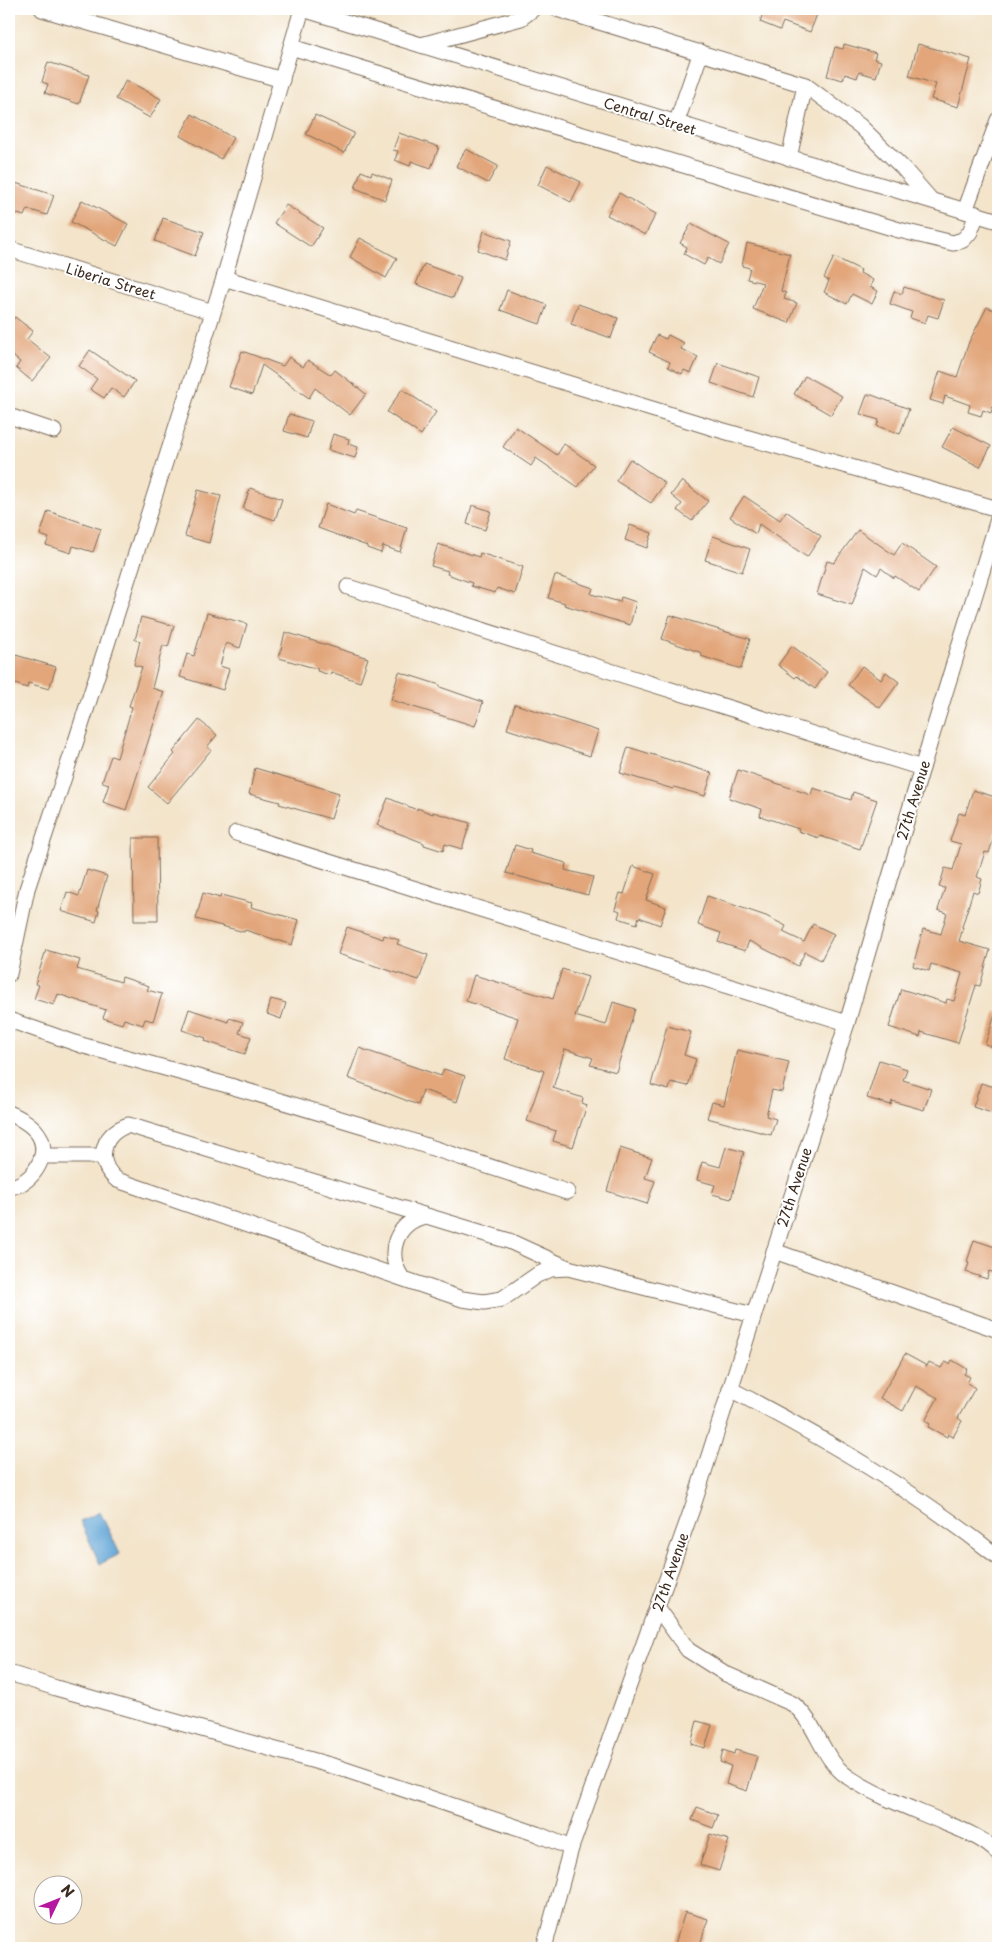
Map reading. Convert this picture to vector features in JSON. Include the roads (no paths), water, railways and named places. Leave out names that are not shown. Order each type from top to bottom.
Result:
[{"type":"street","points":[[42,9],[282,80]]},
{"type":"street","points":[[9,974],[27,889],[224,278],[302,9]]},
{"type":"street","name":"Central Street","points":[[302,9],[971,212],[998,222]]},
{"type":"street","points":[[421,45],[521,18],[533,9]]},
{"type":"street","points":[[557,9],[805,85],[860,126],[903,168],[932,201]]},
{"type":"street","points":[[292,47],[899,230],[953,243],[963,240],[970,232],[971,212],[998,120]]},
{"type":"street","points":[[676,124],[701,52]]},
{"type":"street","points":[[789,158],[805,85]]},
{"type":"street","name":"Liberia Street","points":[[9,249],[213,312]]},
{"type":"street","points":[[224,278],[717,429],[998,509]]},
{"type":"street","points":[[9,416],[54,430]]},
{"type":"street","name":"27th Avenue","points":[[544,1948],[571,1848],[693,1506],[847,1023],[998,519]]},
{"type":"street","points":[[348,587],[922,768]]},
{"type":"street","points":[[236,833],[847,1023]]},
{"type":"street","points":[[9,1020],[81,1045],[228,1085],[384,1132],[567,1192]]},
{"type":"street","points":[[9,1113],[23,1119],[40,1137],[42,1156],[35,1173],[15,1186],[9,1187]]},
{"type":"street","points":[[568,1268],[551,1269],[537,1275],[502,1299],[484,1302],[462,1299],[117,1180],[107,1170],[103,1156],[104,1149],[110,1136],[115,1131],[128,1125],[509,1241],[568,1268],[753,1315]]},
{"type":"street","points":[[42,1156],[103,1156]]},
{"type":"street","points":[[402,1278],[397,1271],[393,1255],[396,1239],[411,1221],[425,1216]]},
{"type":"street","points":[[774,1251],[998,1330]]},
{"type":"street","points":[[730,1389],[807,1429],[869,1466],[965,1530],[998,1557]]},
{"type":"street","points":[[657,1607],[688,1650],[726,1674],[793,1704],[800,1710],[810,1723],[830,1760],[846,1775],[868,1789],[980,1838],[998,1853]]},
{"type":"street","points":[[9,1673],[340,1768],[536,1834],[571,1848]]},
{"type":"water","points":[[100,1512],[120,1554],[100,1564],[80,1521]]}]
